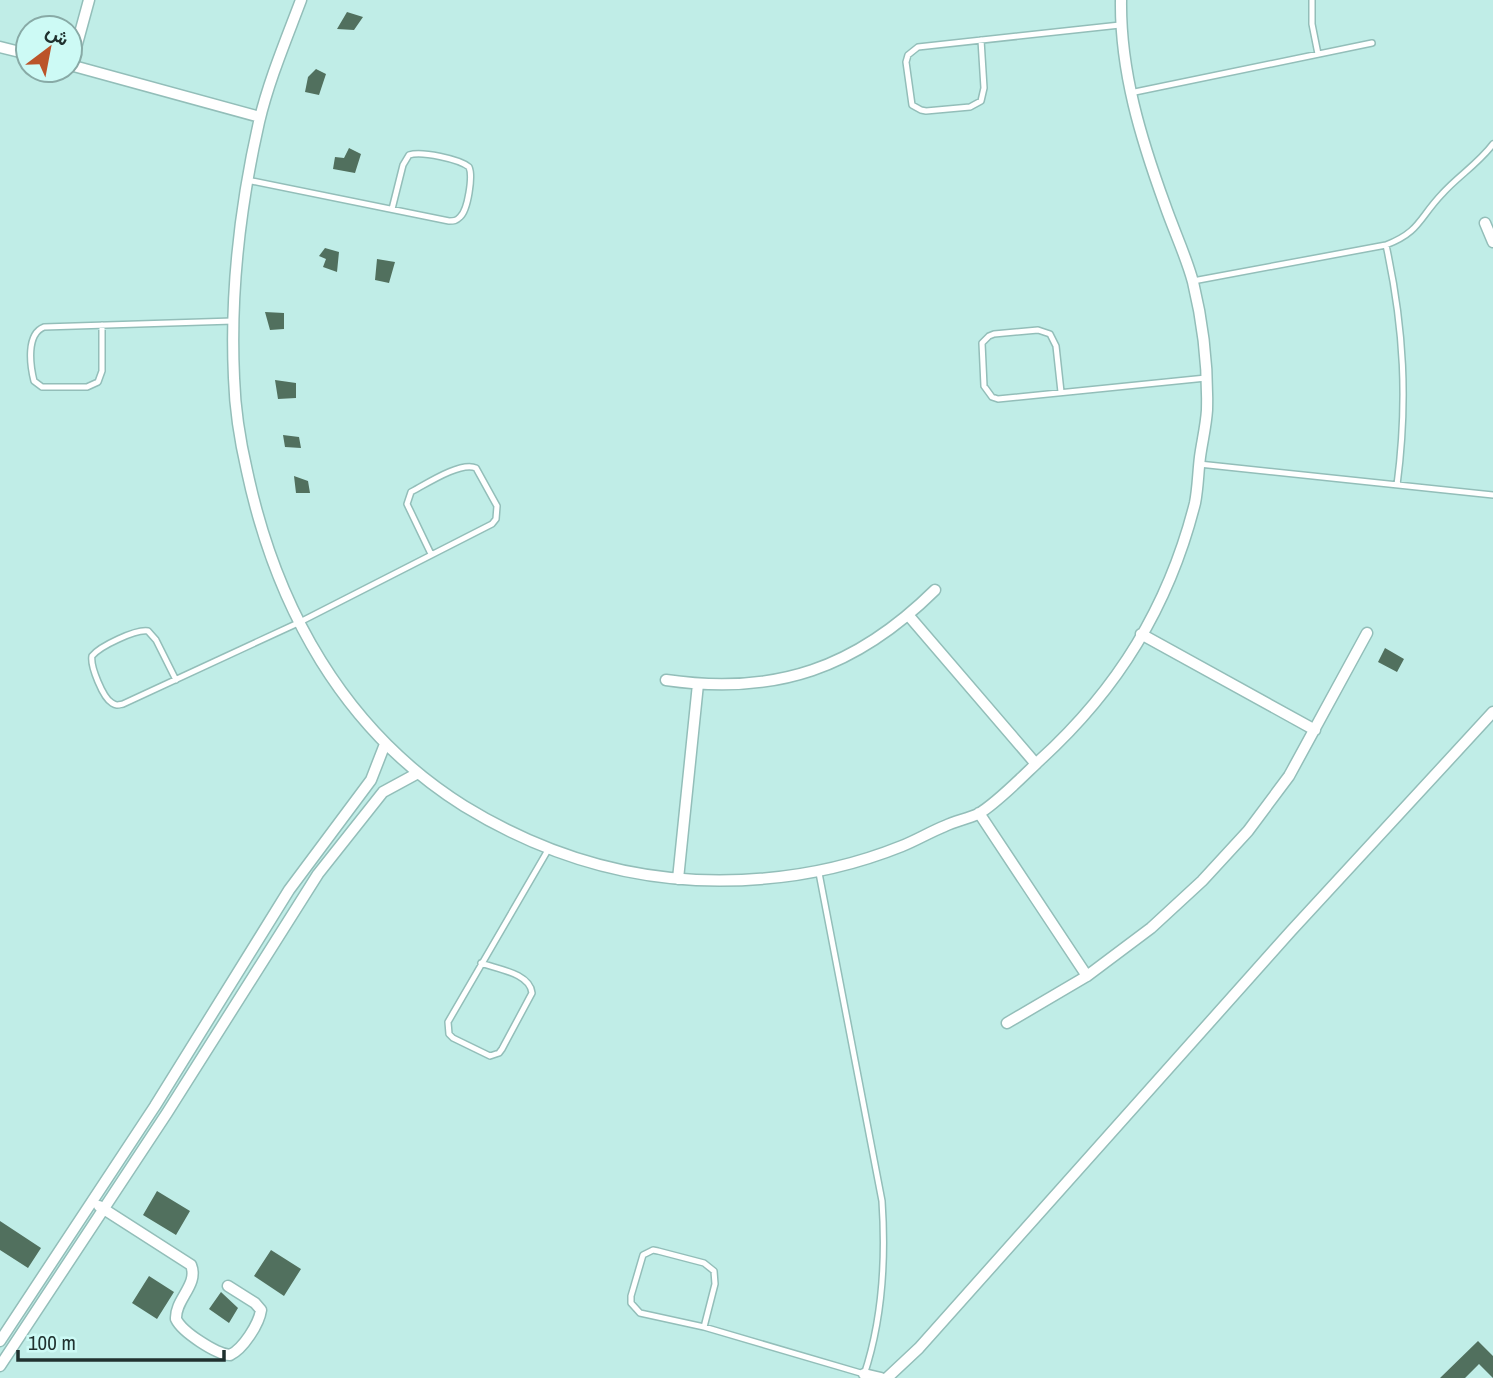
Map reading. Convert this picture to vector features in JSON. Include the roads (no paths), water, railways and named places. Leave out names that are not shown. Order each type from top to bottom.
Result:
[{"type":"street","points":[[84,18],[89,0]]},
{"type":"street","points":[[301,0],[273,73],[260,117],[247,180],[235,274],[233,321],[234,383],[241,445],[273,566],[298,623],[323,666],[352,706],[385,744],[418,773],[480,816],[548,850],[622,870],[678,879],[725,881],[819,873],[907,844],[948,824],[979,813],[1069,733],[1100,699],[1128,662],[1170,581],[1197,495],[1207,414],[1206,377],[1193,281],[1144,145],[1130,93],[1120,25],[1121,0]]},
{"type":"street","points":[[84,69],[260,117]]},
{"type":"street","points":[[1485,223],[1493,242]]},
{"type":"street","points":[[666,680],[743,685],[788,678],[832,664],[872,643],[909,616],[935,590]]},
{"type":"street","points":[[909,616],[1036,764]]},
{"type":"street","points":[[1007,1023],[1087,976],[1151,928],[1202,881],[1248,831],[1281,787],[1367,633]]},
{"type":"street","points":[[1141,634],[1315,730]]},
{"type":"street","points":[[678,879],[698,684]]},
{"type":"street","points":[[887,1378],[919,1348],[1290,931],[1493,712]]},
{"type":"street","points":[[0,1341],[155,1105],[289,890],[371,780],[385,744]]},
{"type":"street","points":[[0,1366],[167,1113],[301,899],[355,825],[383,792],[418,773]]},
{"type":"street","points":[[979,813],[1087,976]]},
{"type":"street","points":[[344,817],[355,825]]},
{"type":"street","points":[[92,1201],[191,1265],[193,1277],[178,1306],[176,1319],[184,1330],[220,1353],[230,1355],[239,1349],[261,1315],[258,1306],[228,1286]]},
{"type":"street","points":[[863,1376],[881,1378]]},
{"type":"lane","points":[[1312,0],[1312,24],[1318,54]]},
{"type":"lane","points":[[981,40],[984,88],[981,101],[970,107],[926,111],[912,104],[906,62],[912,50],[918,47],[981,40],[1120,25]]},
{"type":"lane","points":[[1130,93],[1372,43]]},
{"type":"lane","points":[[1193,281],[1386,245],[1401,239],[1415,230],[1443,193],[1472,168],[1493,144]]},
{"type":"lane","points":[[247,180],[392,209],[456,220],[464,212],[472,176],[469,167],[461,162],[421,153],[410,155],[403,165],[392,209]]},
{"type":"lane","points":[[1386,245],[1404,359],[1404,435],[1397,485]]},
{"type":"lane","points":[[102,326],[102,371],[98,382],[87,387],[42,387],[34,381],[32,340],[38,329],[44,327],[233,321]]},
{"type":"lane","points":[[1061,392],[1056,346],[1051,334],[1038,330],[994,334],[989,335],[982,343],[984,386],[992,397],[998,398],[1061,392],[1206,377]]},
{"type":"lane","points":[[1199,464],[1493,495]]},
{"type":"lane","points":[[176,680],[156,640],[148,631],[136,632],[99,649],[92,656],[91,661],[107,698],[117,705],[176,680],[298,623],[492,524],[496,519],[497,506],[476,468],[471,465],[461,467],[408,496],[407,504],[431,554]]},
{"type":"lane","points":[[481,964],[524,978],[532,987],[530,999],[502,1049],[494,1056],[453,1038],[447,1028],[448,1022],[481,964],[548,850]]},
{"type":"lane","points":[[704,1327],[715,1284],[714,1271],[704,1263],[658,1251],[643,1255],[631,1296],[634,1309],[640,1313],[704,1327],[863,1376],[876,1331],[883,1288],[883,1201],[819,873]]}]
